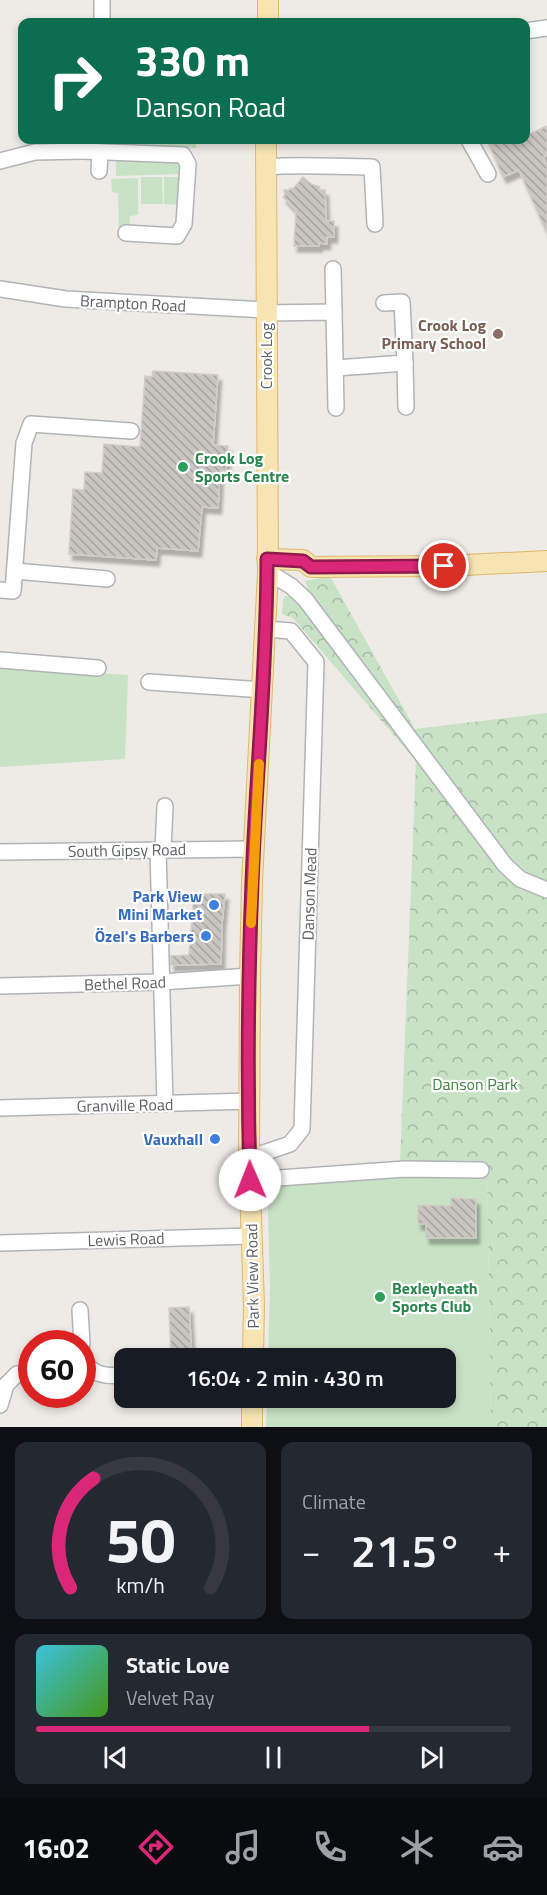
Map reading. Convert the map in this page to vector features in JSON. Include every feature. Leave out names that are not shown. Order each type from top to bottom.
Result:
[{"type":"main road","points":[[268,0],[268,18]]},
{"type":"main road","name":"Crook Log","points":[[266,144],[267,566]]},
{"type":"main road","points":[[267,566],[304,573],[311,567],[444,566],[547,561]]},
{"type":"main road","name":"Park View Road","points":[[253,1348],[249,1158],[250,976],[267,566]]},
{"type":"main road","points":[[252,1408],[252,1427]]},
{"type":"street","points":[[102,0],[102,18]]},
{"type":"street","points":[[530,30],[547,28]]},
{"type":"street","points":[[472,144],[488,174]]},
{"type":"street","points":[[91,147],[99,171]]},
{"type":"street","points":[[0,161],[35,152],[91,147],[183,155],[188,164],[184,224],[177,236],[126,233]]},
{"type":"street","points":[[266,167],[302,164],[326,167],[372,167],[375,224]]},
{"type":"street","points":[[333,269],[336,408]]},
{"type":"street","name":"Brampton Road","points":[[0,290],[66,299],[266,311],[334,312]]},
{"type":"street","points":[[384,303],[402,302],[406,407]]},
{"type":"street","points":[[336,368],[405,363]]},
{"type":"street","points":[[0,590],[13,591],[24,443],[31,424],[131,431]]},
{"type":"street","points":[[15,571],[48,566],[107,579]]},
{"type":"street","points":[[267,566],[305,599],[505,865],[519,879],[547,890]]},
{"type":"street","name":"Danson Mead","points":[[249,1158],[290,1144],[302,1129],[316,662],[291,631],[266,628]]},
{"type":"street","points":[[0,660],[98,668]]},
{"type":"street","points":[[149,682],[262,690]]},
{"type":"street","points":[[165,806],[161,850],[161,982],[165,1104]]},
{"type":"street","name":"South Gipsy Road","points":[[0,852],[254,849]]},
{"type":"street","name":"Bethel Road","points":[[0,986],[161,982],[250,976]]},
{"type":"street","name":"Granville Road","points":[[0,1108],[249,1101]]},
{"type":"street","points":[[250,1180],[405,1169],[481,1170]]},
{"type":"street","name":"Lewis Road","points":[[0,1243],[252,1236]]},
{"type":"street","points":[[80,1310],[81,1330]]},
{"type":"street","points":[[96,1372],[100,1375],[114,1376]]},
{"type":"street","points":[[0,1405],[6,1385],[17,1374]]},
{"type":"green space","points":[[116,144],[196,144],[196,148],[116,148]]},
{"type":"green space","points":[[116,158],[174,158],[181,163],[182,174],[116,176]]},
{"type":"green space","points":[[141,177],[162,177],[163,204],[141,204]]},
{"type":"green space","points":[[164,177],[181,177],[181,205],[164,204]]},
{"type":"green space","points":[[138,178],[138,215],[130,216],[130,226],[119,234],[118,193],[112,192],[111,179]]},
{"type":"green space","name":"Danson Park","points":[[330,576],[415,729],[547,713],[547,1427],[491,1427],[487,1160],[400,1162],[416,761],[293,618],[282,614],[285,596],[293,597],[308,588],[305,581]]},
{"type":"green space","points":[[0,667],[128,675],[125,759],[0,767]]},
{"type":"green space","name":"Bexleyheath Sports Club","points":[[487,1160],[491,1427],[266,1427],[267,1408],[456,1408],[456,1348],[268,1348],[270,1287],[267,1175],[400,1162]]},
{"type":"building","points":[[547,126],[547,155],[543,157],[547,166],[547,234],[519,170],[503,177],[489,144],[530,144],[530,134]]},
{"type":"building","points":[[303,177],[311,184],[320,187],[319,190],[325,190],[326,221],[334,221],[334,237],[327,237],[327,244],[294,246],[296,210],[283,197],[284,190],[293,189]]},
{"type":"building","name":"Crook Log Sports Centre","points":[[153,371],[218,375],[213,445],[228,446],[226,471],[220,471],[218,508],[202,507],[198,551],[157,548],[156,560],[69,554],[73,489],[84,490],[85,472],[102,473],[104,444],[140,447],[145,376],[152,377]]},
{"type":"building","points":[[194,894],[225,894],[221,964],[171,965],[171,956],[189,955]]},
{"type":"building","points":[[451,1198],[476,1199],[476,1238],[426,1238],[426,1224],[418,1224],[418,1205],[451,1206]]},
{"type":"building","points":[[189,1307],[191,1348],[171,1348],[169,1308]]},
{"type":"slow traffic","points":[[251,923],[259,764]]},
{"type":"place","name":"Crook Log Primary School","points":[[498,334]]},
{"type":"place","name":"Crook Log Sports Centre","points":[[183,467]]},
{"type":"place","name":"Park View Mini Market","points":[[214,905]]},
{"type":"place","name":"Özel's Barbers","points":[[206,936]]},
{"type":"place","name":"Vauxhall","points":[[215,1139]]},
{"type":"place","name":"Bexleyheath Sports Club","points":[[380,1297]]},
{"type":"route","points":[[250,1180],[252,882],[266,628],[267,559],[303,561],[311,567],[444,566]]}]
